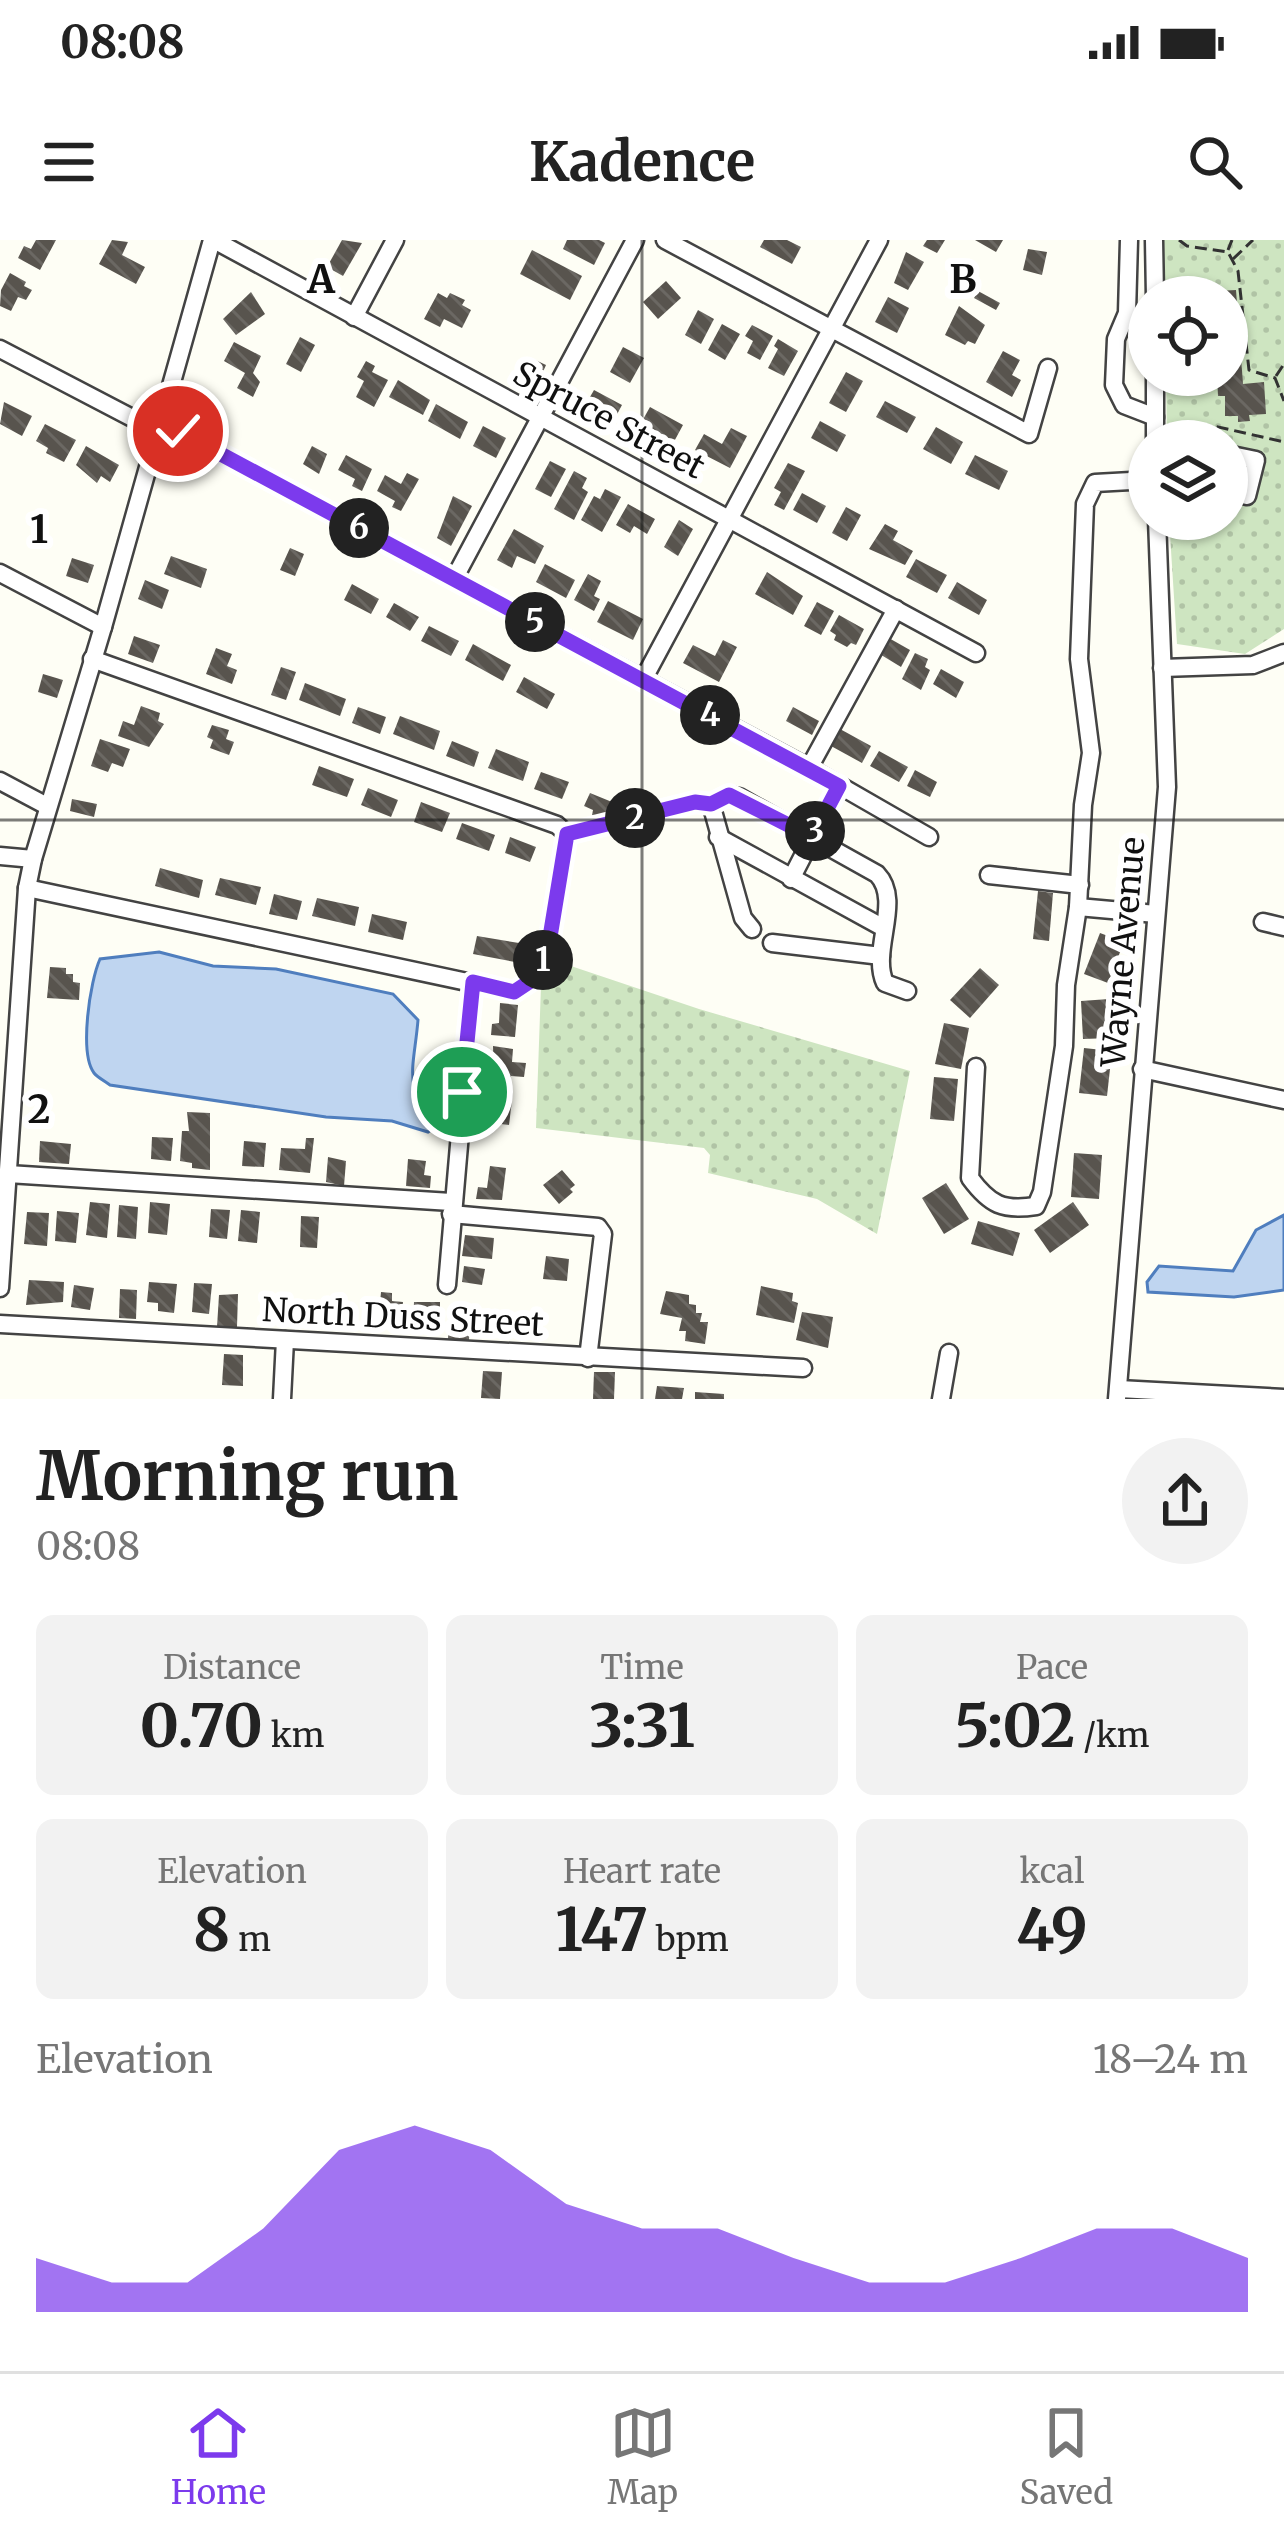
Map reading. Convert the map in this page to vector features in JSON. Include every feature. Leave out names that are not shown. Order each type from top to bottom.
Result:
[{"type":"street","name":"Spruce Street","points":[[213,240],[976,653]]},
{"type":"street","points":[[0,1288],[8,1174],[5,1138],[33,859],[213,240]]},
{"type":"street","points":[[354,317],[395,240]]},
{"type":"street","points":[[454,579],[635,240]]},
{"type":"street","points":[[665,240],[1029,434],[1048,368]]},
{"type":"street","points":[[643,680],[879,240]]},
{"type":"street","points":[[1130,240],[1127,307],[1116,339],[1117,397],[1155,417]]},
{"type":"street","points":[[1155,276],[1154,241],[1177,240]]},
{"type":"street","points":[[0,349],[159,432],[178,431],[809,768],[929,837]]},
{"type":"street","points":[[1155,396],[1155,420]]},
{"type":"street","points":[[1248,458],[1256,460],[1248,492]]},
{"type":"street","points":[[976,1066],[970,1178],[987,1201],[1008,1210],[1036,1206],[1064,1046],[1066,985],[1091,753],[1079,659],[1085,504],[1096,483],[1128,481]]},
{"type":"street","name":"Wayne Avenue","points":[[1119,1396],[1167,787],[1158,540]]},
{"type":"street","points":[[0,573],[103,627]]},
{"type":"street","points":[[809,768],[896,609]]},
{"type":"street","points":[[1162,668],[1253,665],[1284,653]]},
{"type":"street","points":[[92,659],[556,825],[567,834]]},
{"type":"street","points":[[0,782],[47,806]]},
{"type":"street","points":[[791,879],[839,786]]},
{"type":"street","points":[[567,834],[695,802],[711,804],[729,795],[739,797],[885,883],[888,899],[880,972],[885,983],[908,991]]},
{"type":"street","points":[[711,804],[742,918],[752,929]]},
{"type":"street","points":[[27,889],[514,992],[535,978],[548,949],[567,834]]},
{"type":"street","points":[[718,838],[882,927]]},
{"type":"street","points":[[0,856],[33,859]]},
{"type":"street","points":[[989,874],[1080,885]]},
{"type":"street","points":[[1078,907],[1156,914]]},
{"type":"street","points":[[1263,922],[1284,927]]},
{"type":"street","points":[[772,944],[881,956]]},
{"type":"street","points":[[447,1285],[473,982]]},
{"type":"street","points":[[1142,1069],[1284,1100]]},
{"type":"street","points":[[8,1174],[451,1208],[598,1227],[603,1234],[588,1358]]},
{"type":"street","name":"North Duss Street","points":[[0,1324],[803,1368]]},
{"type":"street","points":[[283,1399],[285,1340]]},
{"type":"street","points":[[941,1399],[949,1353]]},
{"type":"street","points":[[1119,1396],[1284,1398]]},
{"type":"path","points":[[1177,240],[1186,246],[1228,251]]},
{"type":"path","points":[[1232,240],[1228,251],[1238,272],[1249,370],[1275,378]]},
{"type":"path","points":[[1232,260],[1252,240]]},
{"type":"path","points":[[1275,378],[1284,364]]},
{"type":"path","points":[[1275,378],[1284,401]]},
{"type":"path","points":[[1248,434],[1284,442]]},
{"type":"green space","points":[[1164,240],[1284,240],[1284,629],[1245,654],[1177,644],[1170,540],[1248,540],[1248,420],[1167,420],[1166,396],[1248,396],[1248,276],[1165,276]]},
{"type":"green space","points":[[556,961],[910,1071],[877,1234],[817,1199],[708,1173],[710,1155],[704,1148],[536,1128],[541,986]]},
{"type":"water","points":[[159,952],[213,966],[276,969],[393,994],[418,1020],[415,1088],[439,1125],[428,1132],[392,1121],[326,1117],[110,1085],[94,1073],[87,1050],[90,999],[100,959]]},
{"type":"water","points":[[1284,1215],[1284,1290],[1234,1297],[1148,1292],[1147,1282],[1159,1266],[1233,1271],[1256,1230]]},
{"type":"building","points":[[36,240],[56,240],[40,270],[18,258],[24,246],[31,249]]},
{"type":"building","points":[[112,240],[128,242],[122,255],[145,267],[136,284],[99,264]]},
{"type":"building","points":[[342,240],[362,243],[343,276],[327,267]]},
{"type":"building","points":[[567,240],[605,243],[594,265],[563,249]]},
{"type":"building","points":[[764,240],[787,240],[801,247],[792,264],[760,247]]},
{"type":"building","points":[[927,240],[945,240],[937,253],[923,246]]},
{"type":"building","points":[[975,240],[1003,240],[996,252]]},
{"type":"building","points":[[1028,249],[1047,252],[1042,275],[1023,270]]},
{"type":"building","points":[[532,250],[582,276],[570,300],[520,274]]},
{"type":"building","points":[[906,252],[924,262],[908,290],[894,283]]},
{"type":"building","points":[[10,273],[32,290],[26,300],[18,297],[11,311],[0,306],[1,290]]},
{"type":"building","points":[[666,281],[681,298],[658,319],[643,302]]},
{"type":"building","points":[[978,291],[1000,303],[996,310],[974,298]]},
{"type":"building","points":[[251,292],[265,314],[236,335],[223,319]]},
{"type":"building","points":[[438,293],[465,300],[462,305],[471,310],[462,328],[444,319],[440,327],[424,319]]},
{"type":"building","points":[[888,297],[909,308],[897,333],[875,322]]},
{"type":"building","points":[[959,306],[985,325],[975,344],[968,341],[965,345],[945,335]]},
{"type":"building","points":[[698,310],[714,319],[701,344],[685,335]]},
{"type":"building","points":[[722,324],[740,334],[725,360],[708,350]]},
{"type":"building","points":[[752,325],[773,336],[760,360],[747,353],[753,341],[745,336]]},
{"type":"building","points":[[300,337],[315,345],[301,372],[286,364]]},
{"type":"building","points":[[778,339],[798,351],[784,376],[768,368]]},
{"type":"building","points":[[234,342],[261,356],[253,373],[260,382],[253,397],[237,388],[245,373],[224,361]]},
{"type":"building","points":[[623,347],[644,358],[630,383],[610,372]]},
{"type":"building","points":[[1003,351],[1020,360],[1012,375],[1021,380],[1012,397],[986,382]]},
{"type":"building","points":[[529,357],[546,365],[539,381],[522,373]]},
{"type":"building","points":[[366,361],[375,366],[372,372],[388,380],[374,407],[356,397],[364,381],[357,377]]},
{"type":"building","points":[[846,372],[863,381],[846,412],[829,403]]},
{"type":"building","points":[[398,380],[430,400],[423,415],[389,397]]},
{"type":"building","points":[[1264,382],[1266,414],[1249,415],[1248,421],[1225,416],[1225,396],[1248,396],[1248,384]]},
{"type":"building","points":[[594,390],[622,405],[614,420],[586,404]]},
{"type":"building","points":[[885,401],[916,417],[907,433],[876,417]]},
{"type":"building","points":[[4,402],[32,416],[22,436],[0,424]]},
{"type":"building","points":[[436,404],[468,422],[460,439],[428,421]]},
{"type":"building","points":[[650,407],[683,425],[670,449],[658,443],[663,435],[641,423]]},
{"type":"building","points":[[820,421],[846,435],[837,452],[811,438]]},
{"type":"building","points":[[45,424],[76,440],[64,462],[46,453],[48,448],[36,441]]},
{"type":"building","points":[[483,426],[506,438],[496,458],[473,446]]},
{"type":"building","points":[[936,427],[963,442],[951,464],[923,449]]},
{"type":"building","points":[[731,428],[747,436],[730,468],[695,450],[704,434],[722,444]]},
{"type":"building","points":[[86,446],[119,465],[110,482],[101,476],[97,483],[76,465]]},
{"type":"building","points":[[312,446],[327,454],[319,474],[303,464]]},
{"type":"building","points":[[346,455],[372,469],[362,491],[352,486],[355,479],[338,470]]},
{"type":"building","points":[[975,455],[1008,471],[999,490],[965,474]]},
{"type":"building","points":[[550,461],[566,469],[551,497],[535,489]]},
{"type":"building","points":[[788,463],[805,471],[784,510],[774,505],[781,492],[774,488]]},
{"type":"building","points":[[574,471],[587,478],[582,488],[588,492],[574,520],[554,509]]},
{"type":"building","points":[[407,473],[419,479],[401,511],[392,507],[395,501],[377,491],[385,475],[401,484]]},
{"type":"building","points":[[605,489],[621,497],[602,532],[581,520],[594,496],[600,499]]},
{"type":"building","points":[[802,493],[826,506],[817,523],[793,510]]},
{"type":"building","points":[[453,496],[472,506],[451,546],[437,538]]},
{"type":"building","points":[[628,504],[655,519],[647,534],[634,526],[630,533],[616,525]]},
{"type":"building","points":[[846,507],[861,515],[847,541],[832,533]]},
{"type":"building","points":[[679,520],[693,529],[678,556],[664,547]]},
{"type":"building","points":[[885,524],[898,531],[893,540],[913,551],[905,565],[869,549]]},
{"type":"building","points":[[514,529],[544,546],[535,564],[517,556],[512,568],[497,560]]},
{"type":"building","points":[[290,548],[304,554],[295,576],[280,570]]},
{"type":"building","points":[[171,556],[207,569],[201,588],[164,574]]},
{"type":"building","points":[[72,558],[94,565],[88,583],[66,576]]},
{"type":"building","points":[[916,559],[947,575],[937,593],[906,577]]},
{"type":"building","points":[[545,564],[575,580],[566,598],[536,582]]},
{"type":"building","points":[[767,572],[803,596],[793,615],[755,594]]},
{"type":"building","points":[[588,574],[601,581],[594,611],[574,600]]},
{"type":"building","points":[[145,580],[169,590],[162,609],[138,599]]},
{"type":"building","points":[[957,582],[987,600],[979,615],[948,598]]},
{"type":"building","points":[[352,584],[379,599],[371,614],[344,600]]},
{"type":"building","points":[[608,601],[643,619],[633,640],[597,622]]},
{"type":"building","points":[[817,602],[834,611],[821,635],[804,626]]},
{"type":"building","points":[[394,603],[419,617],[410,631],[386,617]]},
{"type":"building","points":[[839,615],[864,629],[856,645],[847,647],[834,640],[836,635],[830,631]]},
{"type":"building","points":[[429,626],[459,641],[451,656],[421,641]]},
{"type":"building","points":[[134,636],[160,645],[153,663],[128,654]]},
{"type":"building","points":[[887,637],[910,650],[901,667],[878,653]]},
{"type":"building","points":[[723,640],[737,647],[719,682],[683,663],[693,645],[715,656]]},
{"type":"building","points":[[473,644],[511,665],[503,681],[465,660]]},
{"type":"building","points":[[216,648],[232,654],[227,666],[237,670],[232,684],[206,674]]},
{"type":"building","points":[[915,653],[928,659],[925,667],[930,670],[921,690],[902,679]]},
{"type":"building","points":[[281,667],[296,672],[286,700],[271,695]]},
{"type":"building","points":[[941,669],[964,682],[956,698],[933,684]]},
{"type":"building","points":[[43,674],[63,680],[57,698],[38,692]]},
{"type":"building","points":[[524,677],[555,694],[547,709],[516,692]]},
{"type":"building","points":[[305,683],[346,699],[340,716],[299,700]]},
{"type":"building","points":[[141,706],[160,713],[158,721],[164,724],[149,747],[118,736],[123,721],[134,725]]},
{"type":"building","points":[[358,707],[386,717],[380,734],[352,723]]},
{"type":"building","points":[[793,707],[819,721],[812,735],[786,721]]},
{"type":"building","points":[[400,716],[440,731],[434,750],[393,734]]},
{"type":"building","points":[[212,725],[229,730],[226,739],[234,742],[229,755],[210,748],[213,740],[207,737]]},
{"type":"building","points":[[840,729],[871,746],[862,763],[831,746]]},
{"type":"building","points":[[100,739],[130,749],[123,767],[112,763],[108,772],[91,766]]},
{"type":"building","points":[[452,741],[479,752],[474,767],[446,756]]},
{"type":"building","points":[[496,749],[529,762],[523,781],[488,768]]},
{"type":"building","points":[[879,751],[908,767],[899,782],[870,766]]},
{"type":"building","points":[[319,766],[354,779],[347,797],[312,785]]},
{"type":"building","points":[[915,770],[937,782],[930,797],[907,786]]},
{"type":"building","points":[[541,772],[569,782],[562,799],[534,789]]},
{"type":"building","points":[[368,788],[398,800],[391,817],[361,805]]},
{"type":"building","points":[[590,793],[612,802],[605,820],[584,806]]},
{"type":"building","points":[[72,799],[97,804],[94,817],[70,811]]},
{"type":"building","points":[[421,802],[450,813],[442,832],[414,822]]},
{"type":"building","points":[[462,823],[495,835],[489,851],[456,839]]},
{"type":"building","points":[[510,837],[536,847],[530,862],[505,853]]},
{"type":"building","points":[[160,868],[203,880],[199,898],[155,886]]},
{"type":"building","points":[[220,878],[261,887],[256,905],[215,895]]},
{"type":"building","points":[[1038,891],[1053,893],[1049,941],[1033,939]]},
{"type":"building","points":[[274,894],[302,901],[297,920],[269,914]]},
{"type":"building","points":[[317,898],[359,907],[355,926],[312,916]]},
{"type":"building","points":[[372,914],[407,922],[403,940],[368,932]]},
{"type":"building","points":[[1100,933],[1124,942],[1108,983],[1084,974]]},
{"type":"building","points":[[477,936],[519,943],[515,962],[473,954]]},
{"type":"building","points":[[50,967],[66,968],[66,974],[73,974],[73,982],[80,983],[79,1000],[47,998]]},
{"type":"building","points":[[980,968],[999,985],[970,1018],[950,1000]]},
{"type":"building","points":[[1109,999],[1111,1038],[1083,1039],[1081,1001]]},
{"type":"building","points":[[500,1003],[518,1005],[515,1037],[491,1035],[492,1024],[499,1023]]},
{"type":"building","points":[[944,1023],[969,1028],[961,1069],[935,1064]]},
{"type":"building","points":[[493,1046],[513,1049],[512,1062],[526,1063],[524,1077],[494,1080]]},
{"type":"building","points":[[1084,1048],[1112,1051],[1107,1096],[1079,1093]]},
{"type":"building","points":[[934,1077],[958,1079],[954,1121],[930,1119]]},
{"type":"building","points":[[488,1089],[513,1092],[509,1125],[485,1122]]},
{"type":"building","points":[[187,1112],[210,1113],[210,1170],[180,1161],[182,1131],[189,1131]]},
{"type":"building","points":[[152,1137],[173,1138],[171,1161],[151,1159]]},
{"type":"building","points":[[306,1138],[314,1138],[310,1173],[279,1170],[281,1148],[305,1149]]},
{"type":"building","points":[[40,1141],[71,1144],[69,1164],[39,1162]]},
{"type":"building","points":[[244,1141],[266,1143],[264,1167],[242,1166]]},
{"type":"building","points":[[1074,1153],[1102,1155],[1099,1199],[1071,1197]]},
{"type":"building","points":[[328,1157],[346,1161],[344,1186],[326,1182]]},
{"type":"building","points":[[408,1159],[426,1161],[424,1175],[431,1176],[430,1188],[406,1186]]},
{"type":"building","points":[[490,1166],[506,1168],[502,1200],[476,1199],[478,1187],[487,1188]]},
{"type":"building","points":[[562,1170],[575,1185],[559,1204],[543,1185]]},
{"type":"building","points":[[946,1183],[969,1219],[944,1234],[922,1198]]},
{"type":"building","points":[[90,1202],[110,1204],[107,1238],[86,1235]]},
{"type":"building","points":[[150,1202],[170,1204],[167,1235],[148,1233]]},
{"type":"building","points":[[1073,1202],[1089,1225],[1050,1253],[1034,1230]]},
{"type":"building","points":[[119,1205],[138,1207],[136,1239],[117,1237]]},
{"type":"building","points":[[211,1209],[230,1210],[227,1239],[209,1237]]},
{"type":"building","points":[[241,1210],[260,1212],[257,1243],[238,1241]]},
{"type":"building","points":[[57,1211],[79,1213],[76,1243],[55,1241]]},
{"type":"building","points":[[27,1212],[49,1213],[47,1246],[24,1244]]},
{"type":"building","points":[[301,1216],[319,1217],[317,1248],[300,1247]]},
{"type":"building","points":[[978,1221],[1020,1233],[1013,1256],[971,1244]]},
{"type":"building","points":[[465,1235],[494,1238],[492,1259],[462,1256]]},
{"type":"building","points":[[546,1256],[569,1259],[567,1281],[543,1279]]},
{"type":"building","points":[[464,1266],[485,1269],[482,1285],[462,1282]]},
{"type":"building","points":[[29,1280],[64,1282],[63,1302],[26,1305]]},
{"type":"building","points":[[149,1282],[177,1284],[174,1313],[158,1311],[158,1303],[147,1302]]},
{"type":"building","points":[[194,1283],[212,1284],[209,1314],[192,1312]]},
{"type":"building","points":[[74,1285],[94,1288],[90,1310],[71,1307]]},
{"type":"building","points":[[761,1286],[793,1293],[792,1301],[798,1303],[794,1323],[756,1315]]},
{"type":"building","points":[[120,1289],[137,1290],[136,1319],[119,1318]]},
{"type":"building","points":[[666,1291],[689,1295],[689,1304],[702,1313],[700,1322],[708,1322],[705,1344],[685,1341],[686,1331],[679,1331],[682,1318],[660,1314]]},
{"type":"building","points":[[381,1292],[392,1293],[392,1301],[403,1302],[400,1328],[378,1325]]},
{"type":"building","points":[[238,1294],[237,1327],[217,1327],[219,1295]]},
{"type":"building","points":[[414,1302],[440,1302],[440,1328],[413,1328]]},
{"type":"building","points":[[802,1312],[833,1317],[828,1348],[796,1340]]},
{"type":"building","points":[[449,1313],[470,1314],[469,1340],[448,1339]]},
{"type":"building","points":[[224,1354],[243,1355],[243,1386],[222,1385]]},
{"type":"building","points":[[483,1371],[502,1372],[500,1399],[481,1398]]},
{"type":"building","points":[[594,1372],[615,1372],[614,1399],[593,1399]]},
{"type":"building","points":[[657,1386],[684,1388],[682,1399],[655,1399]]},
{"type":"building","points":[[695,1392],[724,1394],[724,1399],[695,1399]]},
{"type":"route","points":[[178,431],[839,786],[812,837],[729,795],[711,804],[695,802],[567,834],[548,949],[535,978],[514,992],[473,982],[462,1092]]}]
